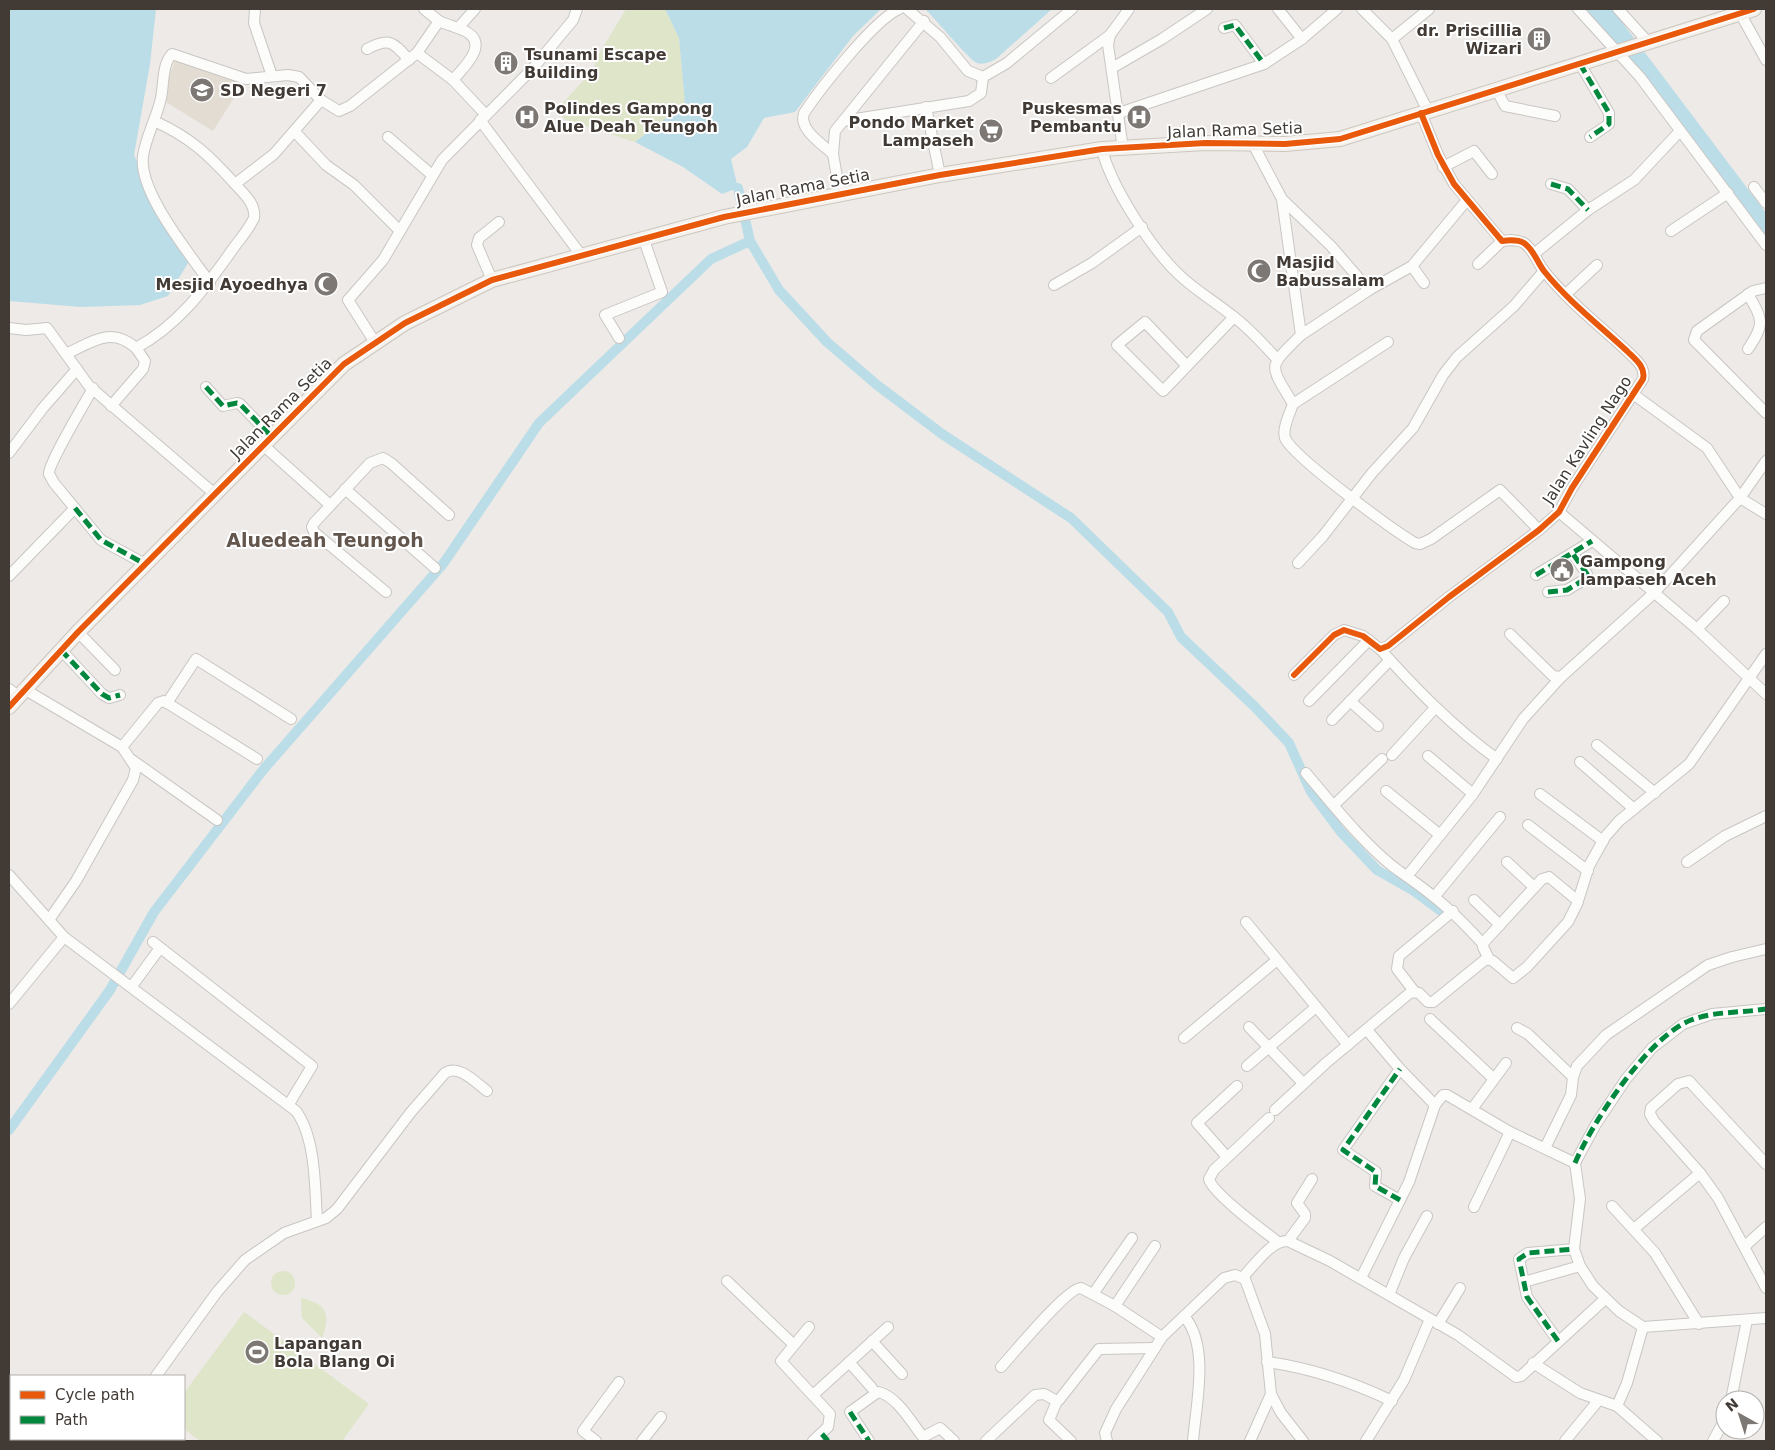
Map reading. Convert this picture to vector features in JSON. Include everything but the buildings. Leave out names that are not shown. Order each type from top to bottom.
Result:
[{"type":"street","points":[[255,9],[254,23],[272,76]]},
{"type":"street","points":[[424,9],[439,21],[470,35],[476,46],[474,53],[454,80]]},
{"type":"street","points":[[458,28],[475,9]]},
{"type":"street","points":[[376,344],[348,300],[383,260],[432,175],[451,149],[534,67],[573,20],[577,9]]},
{"type":"street","points":[[833,154],[806,129],[802,120],[804,113],[858,46],[886,18],[899,9]]},
{"type":"street","points":[[907,9],[924,21],[940,37],[963,66],[973,74],[983,77],[999,70],[1072,9]]},
{"type":"street","points":[[1050,78],[1110,35],[1129,9]]},
{"type":"street","points":[[1112,68],[1162,39],[1207,9]]},
{"type":"street","points":[[1278,9],[1302,39]]},
{"type":"street","points":[[1119,113],[1264,64],[1302,39],[1337,9]]},
{"type":"street","points":[[1362,9],[1392,39],[1424,112],[1443,167],[1467,200],[1502,241],[1478,264]]},
{"type":"street","points":[[1392,39],[1429,9]]},
{"type":"street","points":[[1578,9],[1619,51],[1766,245]]},
{"type":"street","points":[[1618,9],[1647,42]]},
{"type":"street","name":"Jalan Rama Setia","points":[[9,707],[17,691],[61,650],[216,495],[267,440],[344,364],[405,324],[492,280],[724,217],[940,175],[1102,149],[1205,143],[1285,144],[1340,139],[1754,9]]},
{"type":"street","points":[[1740,13],[1766,60]]},
{"type":"street","points":[[210,283],[159,210],[146,181],[143,157],[161,98],[166,64],[172,54],[246,79],[272,76],[299,76],[334,110],[344,110],[413,57],[439,21]]},
{"type":"street","points":[[840,194],[833,154],[835,131],[866,90],[924,21]]},
{"type":"street","points":[[1224,28],[1235,25],[1264,64]]},
{"type":"street","points":[[1110,35],[1108,44],[1123,149]]},
{"type":"street","points":[[367,50],[380,43],[389,42],[454,80],[581,255]]},
{"type":"street","points":[[1580,64],[1609,113],[1609,124],[1590,137]]},
{"type":"street","points":[[843,121],[972,100],[981,92],[983,77]]},
{"type":"street","points":[[1496,89],[1505,106],[1555,116]]},
{"type":"street","points":[[235,184],[274,154],[322,100]]},
{"type":"street","points":[[926,107],[940,175]]},
{"type":"street","points":[[136,348],[168,328],[210,283],[254,218],[255,212],[252,204],[212,158],[192,141],[154,121]]},
{"type":"street","points":[[295,132],[326,165],[354,185],[400,230]]},
{"type":"street","points":[[1534,254],[1588,210],[1634,180],[1680,132]]},
{"type":"street","points":[[388,136],[432,175]]},
{"type":"street","points":[[1253,144],[1282,200],[1301,335]]},
{"type":"street","points":[[1102,149],[1114,182],[1142,227],[1177,273],[1234,317],[1277,359]]},
{"type":"street","points":[[1443,167],[1474,151],[1492,174]]},
{"type":"street","points":[[1551,184],[1568,189],[1588,210]]},
{"type":"street","points":[[1754,187],[1766,203]]},
{"type":"street","points":[[1671,231],[1728,193]]},
{"type":"street","points":[[1282,200],[1331,246],[1369,290]]},
{"type":"street","points":[[1293,404],[1275,372],[1277,359],[1301,335],[1369,290],[1412,266],[1467,200]]},
{"type":"street","points":[[492,280],[476,245],[479,238],[499,222]]},
{"type":"street","points":[[1054,285],[1086,267],[1142,227]]},
{"type":"street","points":[[620,338],[605,315],[662,292],[644,240]]},
{"type":"street","name":"Jalan Kavling Nago","points":[[1380,649],[1388,646],[1448,597],[1539,530],[1559,512],[1572,488],[1643,379],[1644,372],[1641,366],[1544,271],[1534,254],[1523,242],[1502,241]]},
{"type":"street","points":[[1566,294],[1597,265]]},
{"type":"street","points":[[1412,266],[1424,283]]},
{"type":"street","points":[[1298,563],[1372,473],[1413,428],[1442,375],[1456,357],[1514,306],[1544,271]]},
{"type":"street","points":[[1766,288],[1758,289],[1748,294],[1697,331],[1694,340],[1766,413]]},
{"type":"street","points":[[1748,294],[1761,322],[1760,330],[1748,349]]},
{"type":"street","points":[[1187,366],[1146,322],[1117,345],[1163,391],[1187,366],[1234,317]]},
{"type":"street","points":[[9,328],[26,330],[46,328],[77,369],[111,406],[136,424],[216,495]]},
{"type":"street","points":[[66,354],[107,336],[121,338],[136,348],[144,361],[143,369],[111,406]]},
{"type":"street","points":[[1388,342],[1293,404],[1285,428],[1286,439],[1320,472],[1418,544],[1431,539],[1500,490],[1539,530]]},
{"type":"street","points":[[9,453],[43,408],[77,369]]},
{"type":"street","points":[[206,387],[223,406],[240,404],[267,440],[330,505]]},
{"type":"street","points":[[93,388],[48,469],[54,483],[101,540],[145,564]]},
{"type":"street","points":[[1633,394],[1707,448],[1740,498],[1766,514]]},
{"type":"street","points":[[386,592],[312,529],[314,523],[370,463],[383,458],[449,515]]},
{"type":"street","points":[[1408,875],[1473,794],[1524,719],[1561,677],[1654,593],[1740,498],[1766,461]]},
{"type":"street","points":[[345,489],[435,568]]},
{"type":"street","points":[[9,576],[75,508]]},
{"type":"street","points":[[1559,512],[1697,629],[1766,694]]},
{"type":"street","points":[[1536,575],[1573,554],[1592,540]]},
{"type":"street","points":[[1548,592],[1567,590],[1587,578],[1573,554]]},
{"type":"street","points":[[1697,629],[1724,602]]},
{"type":"street","points":[[1294,676],[1340,631],[1348,630],[1369,640],[1380,649],[1464,736],[1497,760]]},
{"type":"street","points":[[78,632],[115,670]]},
{"type":"street","points":[[1510,634],[1553,676],[1561,677]]},
{"type":"street","points":[[1309,701],[1369,640]]},
{"type":"street","points":[[61,650],[102,694],[112,699],[120,695]]},
{"type":"street","points":[[1306,773],[1376,850],[1400,871],[1408,875],[1453,911],[1483,944],[1489,959],[1510,977],[1515,977],[1527,968],[1568,922],[1578,901],[1588,871],[1603,841],[1619,821],[1689,764],[1766,654]]},
{"type":"street","points":[[167,704],[196,658],[291,718]]},
{"type":"street","points":[[1332,720],[1390,660]]},
{"type":"street","points":[[17,691],[122,747],[136,768],[133,780],[76,881],[49,920]]},
{"type":"street","points":[[122,747],[158,703],[164,701],[257,759]]},
{"type":"street","points":[[1350,701],[1378,726]]},
{"type":"street","points":[[1392,755],[1435,708]]},
{"type":"street","points":[[1597,745],[1655,793]]},
{"type":"street","points":[[1428,756],[1473,794]]},
{"type":"street","points":[[131,760],[217,820]]},
{"type":"street","points":[[1334,805],[1382,760]]},
{"type":"street","points":[[1580,762],[1634,809]]},
{"type":"street","points":[[1386,791],[1440,835]]},
{"type":"street","points":[[1540,794],[1603,841]]},
{"type":"street","points":[[1687,862],[1725,836],[1766,816]]},
{"type":"street","points":[[1435,896],[1500,817]]},
{"type":"street","points":[[1528,825],[1588,871]]},
{"type":"street","points":[[1507,862],[1534,887]]},
{"type":"street","points":[[9,875],[64,937],[289,1104],[301,1118],[310,1148],[315,1179],[317,1221]]},
{"type":"street","points":[[1483,944],[1542,879],[1549,876],[1578,901]]},
{"type":"street","points":[[1474,900],[1500,925]]},
{"type":"street","points":[[1453,911],[1400,956],[1397,969],[1414,991],[1428,1002],[1434,1002],[1480,963],[1489,959]]},
{"type":"street","points":[[1246,922],[1348,1045]]},
{"type":"street","points":[[9,1004],[64,937]]},
{"type":"street","points":[[128,984],[156,945],[312,1066],[289,1104]]},
{"type":"street","points":[[1544,1148],[1571,1096],[1573,1077],[1581,1060],[1606,1035],[1708,965],[1766,949]]},
{"type":"street","points":[[1184,1038],[1277,960]]},
{"type":"street","points":[[1414,991],[1303,1084],[1227,1157],[1211,1175],[1210,1182],[1283,1242],[1361,1278],[1458,1335],[1514,1377],[1521,1376],[1605,1299]]},
{"type":"street","points":[[1248,1066],[1316,1007]]},
{"type":"street","points":[[1766,1009],[1712,1014],[1693,1020],[1673,1030],[1652,1048],[1626,1079],[1596,1124],[1575,1163],[1580,1199],[1574,1249],[1580,1266],[1593,1286],[1605,1299],[1643,1327],[1766,1318]]},
{"type":"street","points":[[1430,1019],[1494,1079]]},
{"type":"street","points":[[1249,1026],[1303,1084]]},
{"type":"street","points":[[1517,1028],[1528,1034],[1573,1077]]},
{"type":"street","points":[[1367,1030],[1400,1069],[1435,1105]]},
{"type":"street","points":[[1472,1109],[1506,1063]]},
{"type":"street","points":[[1400,1069],[1343,1150],[1376,1172],[1374,1186],[1400,1200]]},
{"type":"street","points":[[157,1375],[217,1292],[245,1260],[284,1233],[330,1216],[337,1209],[444,1072],[458,1070],[487,1091]]},
{"type":"street","points":[[1764,1158],[1689,1082],[1682,1082],[1656,1103],[1650,1114],[1657,1126],[1700,1173],[1718,1198],[1746,1246],[1766,1288]]},
{"type":"street","points":[[1227,1157],[1198,1123],[1237,1086]]},
{"type":"street","points":[[1361,1278],[1400,1200],[1415,1165],[1435,1105],[1441,1097],[1448,1095],[1510,1132],[1575,1163]]},
{"type":"street","points":[[1474,1207],[1510,1132]]},
{"type":"street","points":[[1635,1228],[1700,1173]]},
{"type":"street","points":[[1243,1278],[1283,1242],[1305,1218],[1305,1214],[1297,1202],[1312,1179]]},
{"type":"street","points":[[1612,1206],[1635,1228],[1655,1253],[1699,1324]]},
{"type":"street","points":[[1389,1295],[1404,1258],[1427,1216]]},
{"type":"street","points":[[1746,1246],[1766,1227]]},
{"type":"street","points":[[1093,1294],[1132,1238]]},
{"type":"street","points":[[1115,1306],[1155,1246]]},
{"type":"street","points":[[1558,1341],[1534,1310],[1527,1297],[1518,1261],[1522,1255],[1574,1249]]},
{"type":"street","points":[[1524,1282],[1580,1266]]},
{"type":"street","points":[[1107,1441],[1104,1432],[1116,1409],[1162,1337],[1224,1278],[1235,1275],[1243,1278],[1262,1322],[1265,1334],[1270,1394],[1281,1414],[1303,1441]]},
{"type":"street","points":[[727,1281],[794,1345]]},
{"type":"street","points":[[1001,1366],[1067,1295],[1079,1288],[1115,1306],[1162,1337]]},
{"type":"street","points":[[1366,1441],[1392,1401],[1434,1322],[1460,1288]]},
{"type":"street","points":[[1184,1316],[1192,1325],[1198,1348],[1193,1441]]},
{"type":"street","points":[[1734,1390],[1747,1320]]},
{"type":"street","points":[[809,1327],[781,1361],[830,1414],[831,1422],[825,1438],[813,1441]]},
{"type":"street","points":[[813,1395],[888,1327]]},
{"type":"street","points":[[1617,1406],[1627,1383],[1643,1327]]},
{"type":"street","points":[[872,1341],[902,1374]]},
{"type":"street","points":[[1071,1441],[1050,1420],[1057,1401],[1099,1349],[1155,1348]]},
{"type":"street","points":[[849,1362],[872,1388]]},
{"type":"street","points":[[1267,1362],[1319,1372],[1366,1389],[1392,1401]]},
{"type":"street","points":[[1533,1363],[1580,1394],[1617,1406],[1657,1441]]},
{"type":"street","points":[[595,1441],[582,1431],[619,1382]]},
{"type":"street","points":[[869,1441],[850,1412],[878,1392],[894,1400],[923,1437],[940,1428],[954,1441]]},
{"type":"street","points":[[986,1441],[1035,1395],[1044,1394],[1057,1401]]},
{"type":"street","points":[[1250,1441],[1270,1394]]},
{"type":"street","points":[[1565,1441],[1598,1401]]},
{"type":"street","points":[[642,1441],[661,1417]]},
{"type":"shaded area","name":"SD Negeri 7","points":[[177,55],[244,82],[213,131],[161,99]]},
{"type":"green space","points":[[626,9],[665,9],[679,38],[685,104],[635,142],[566,120],[559,114],[563,103],[594,69],[596,59]]},
{"type":"green space","points":[[283,1271],[288,1272],[294,1278],[294,1288],[288,1294],[283,1295],[278,1294],[272,1288],[271,1283],[272,1278],[278,1272]]},
{"type":"green space","points":[[301,1298],[317,1303],[325,1311],[326,1322],[322,1338],[302,1318]]},
{"type":"green space","name":"Lapangan Bola Blang Oi","points":[[244,1312],[369,1404],[342,1441],[200,1441],[185,1430],[185,1392]]},
{"type":"water","points":[[9,9],[156,9],[150,64],[134,155],[160,213],[191,258],[168,296],[140,305],[81,307],[9,301]]},
{"type":"water","points":[[665,9],[881,9],[853,36],[795,112],[764,118],[747,147],[731,159],[738,188],[722,194],[683,167],[635,142],[685,104],[679,38]]},
{"type":"water","points":[[925,9],[1052,9],[996,59],[982,64],[977,63],[967,55]]},
{"type":"water","points":[[1586,9],[1612,9],[1766,213],[1766,241],[1632,62]]},
{"type":"waterway","points":[[9,1130],[110,990],[154,912],[263,770],[443,564],[539,423],[711,259],[750,241],[738,188]]},
{"type":"waterway","points":[[750,241],[779,290],[827,342],[877,385],[942,434],[1071,518],[1168,612],[1181,637],[1255,707],[1289,743],[1311,792],[1341,832],[1377,870],[1414,891],[1445,914]]},
{"type":"marked path","points":[[1224,28],[1235,25],[1264,64]]},
{"type":"marked path","points":[[1580,64],[1609,113],[1609,124],[1590,137]]},
{"type":"marked path","points":[[1551,184],[1568,189],[1588,210]]},
{"type":"marked path","points":[[206,387],[223,406],[240,404],[271,436]]},
{"type":"marked path","points":[[75,508],[101,540],[145,564]]},
{"type":"marked path","points":[[1536,575],[1592,541]]},
{"type":"marked path","points":[[1548,592],[1567,590],[1587,578],[1587,574],[1573,554]]},
{"type":"marked path","points":[[61,650],[102,694],[109,698],[120,695]]},
{"type":"marked path","points":[[1575,1163],[1595,1125],[1624,1082],[1640,1062],[1674,1029],[1691,1020],[1709,1015],[1766,1009]]},
{"type":"marked path","points":[[1400,1069],[1343,1150],[1376,1172],[1375,1186],[1400,1200]]},
{"type":"marked path","points":[[1558,1341],[1527,1297],[1519,1259],[1528,1253],[1574,1249]]},
{"type":"marked path","points":[[850,1412],[869,1441]]},
{"type":"marked path","points":[[822,1434],[828,1441]]},
{"type":"cycle path","points":[[9,707],[78,632],[344,364],[405,323],[492,280],[724,217],[940,175],[1102,149],[1205,143],[1285,144],[1340,139],[1754,9]]},
{"type":"cycle path","points":[[1294,675],[1334,635],[1344,630],[1363,636],[1380,649],[1388,646],[1449,597],[1539,530],[1559,512],[1572,488],[1644,375],[1636,360],[1563,293],[1524,243],[1510,240],[1502,241],[1454,184],[1438,155],[1421,113]]},
{"type":"place","name":"dr. Priscillia Wizari","points":[[1539,39]]},
{"type":"place","name":"Tsunami Escape Building","points":[[506,63]]},
{"type":"place","name":"SD Negeri 7","points":[[202,90]]},
{"type":"place","name":"Polindes Gampong Alue Deah Teungoh","points":[[527,117]]},
{"type":"place","name":"Puskesmas Pembantu","points":[[1139,117]]},
{"type":"place","name":"Pondo Market Lampaseh","points":[[991,131]]},
{"type":"place","name":"Masjid Babussalam","points":[[1259,271]]},
{"type":"place","name":"Mesjid Ayoedhya","points":[[326,284]]},
{"type":"place","name":"Gampong lampaseh Aceh","points":[[1562,570]]},
{"type":"place","name":"Lapangan Bola Blang Oi","points":[[257,1352]]},
{"type":"district","name":"Aluedeah Teungoh","points":[[325,540]]}]
